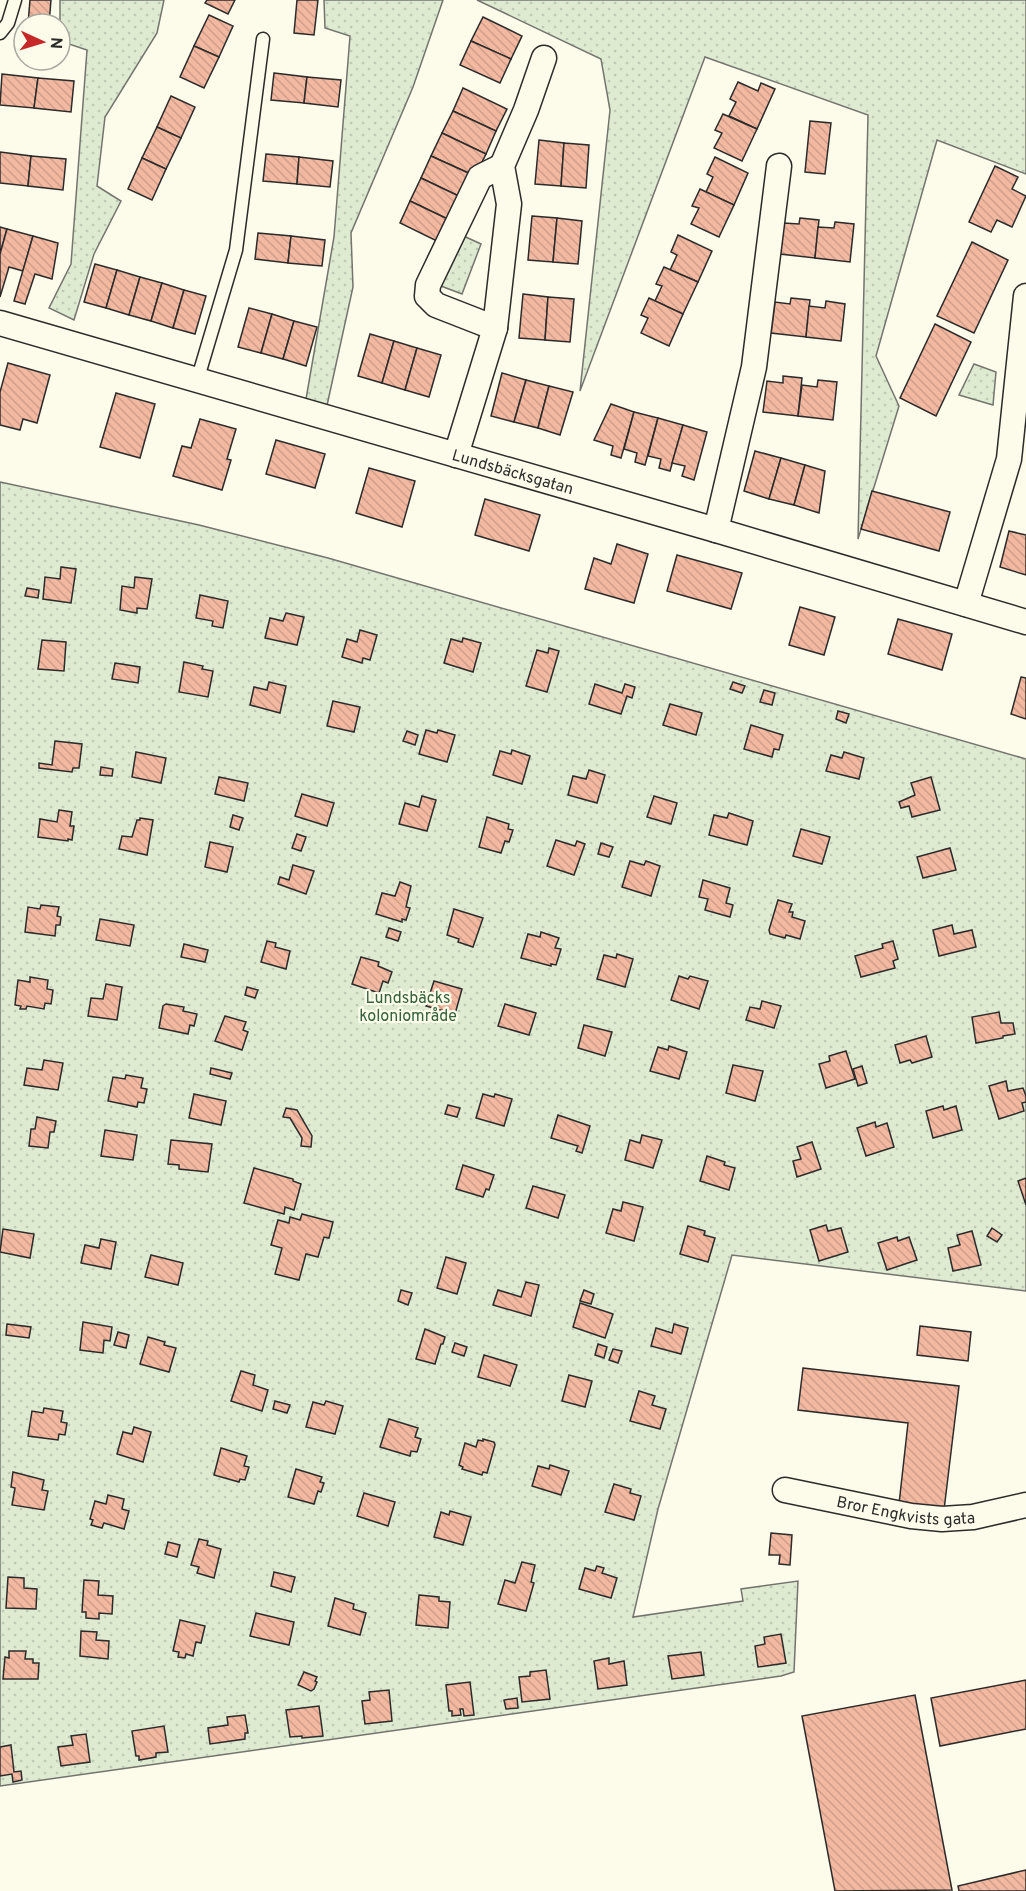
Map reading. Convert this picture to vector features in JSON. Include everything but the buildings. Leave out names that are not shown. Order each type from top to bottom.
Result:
[{"type":"street","points":[[456,455],[495,328],[509,204],[502,166],[544,58]]},
{"type":"street","points":[[495,328],[436,305],[428,296],[428,285],[480,177],[502,166]]},
{"type":"street","points":[[716,530],[754,367],[779,166]]},
{"type":"street","points":[[966,604],[1009,459],[1026,296]]},
{"type":"street","name":"Lundsbäcksgatan","points":[[0,323],[1026,622]]},
{"type":"street","name":"Bror Engkvists gata","points":[[785,1490],[911,1516],[942,1519],[974,1517],[1026,1505]]},
{"type":"lane","points":[[0,33],[8,23],[15,0]]},
{"type":"lane","points":[[197,381],[236,250],[263,39]]},
{"type":"green space","points":[[60,0],[164,0],[157,33],[105,117],[97,186],[121,201],[94,254],[74,320],[49,308],[71,264],[87,50],[72,45],[72,12],[60,12]]},
{"type":"green space","points":[[324,0],[443,0],[413,87],[351,233],[353,287],[326,410],[305,405],[334,237],[350,36],[325,28]]},
{"type":"green space","points":[[477,0],[1026,0],[1026,174],[937,140],[876,356],[899,406],[858,539],[868,115],[705,57],[580,391],[610,110],[601,59]]},
{"type":"green space","points":[[457,233],[481,244],[462,294],[433,283]]},
{"type":"green space","points":[[974,364],[996,372],[993,405],[959,395]]},
{"type":"green space","name":"Lundsbäcks koloniområde","points":[[0,482],[199,525],[328,558],[1026,759],[1026,1291],[732,1255],[658,1509],[633,1617],[743,1601],[741,1589],[798,1581],[794,1672],[781,1676],[0,1786]]}]
